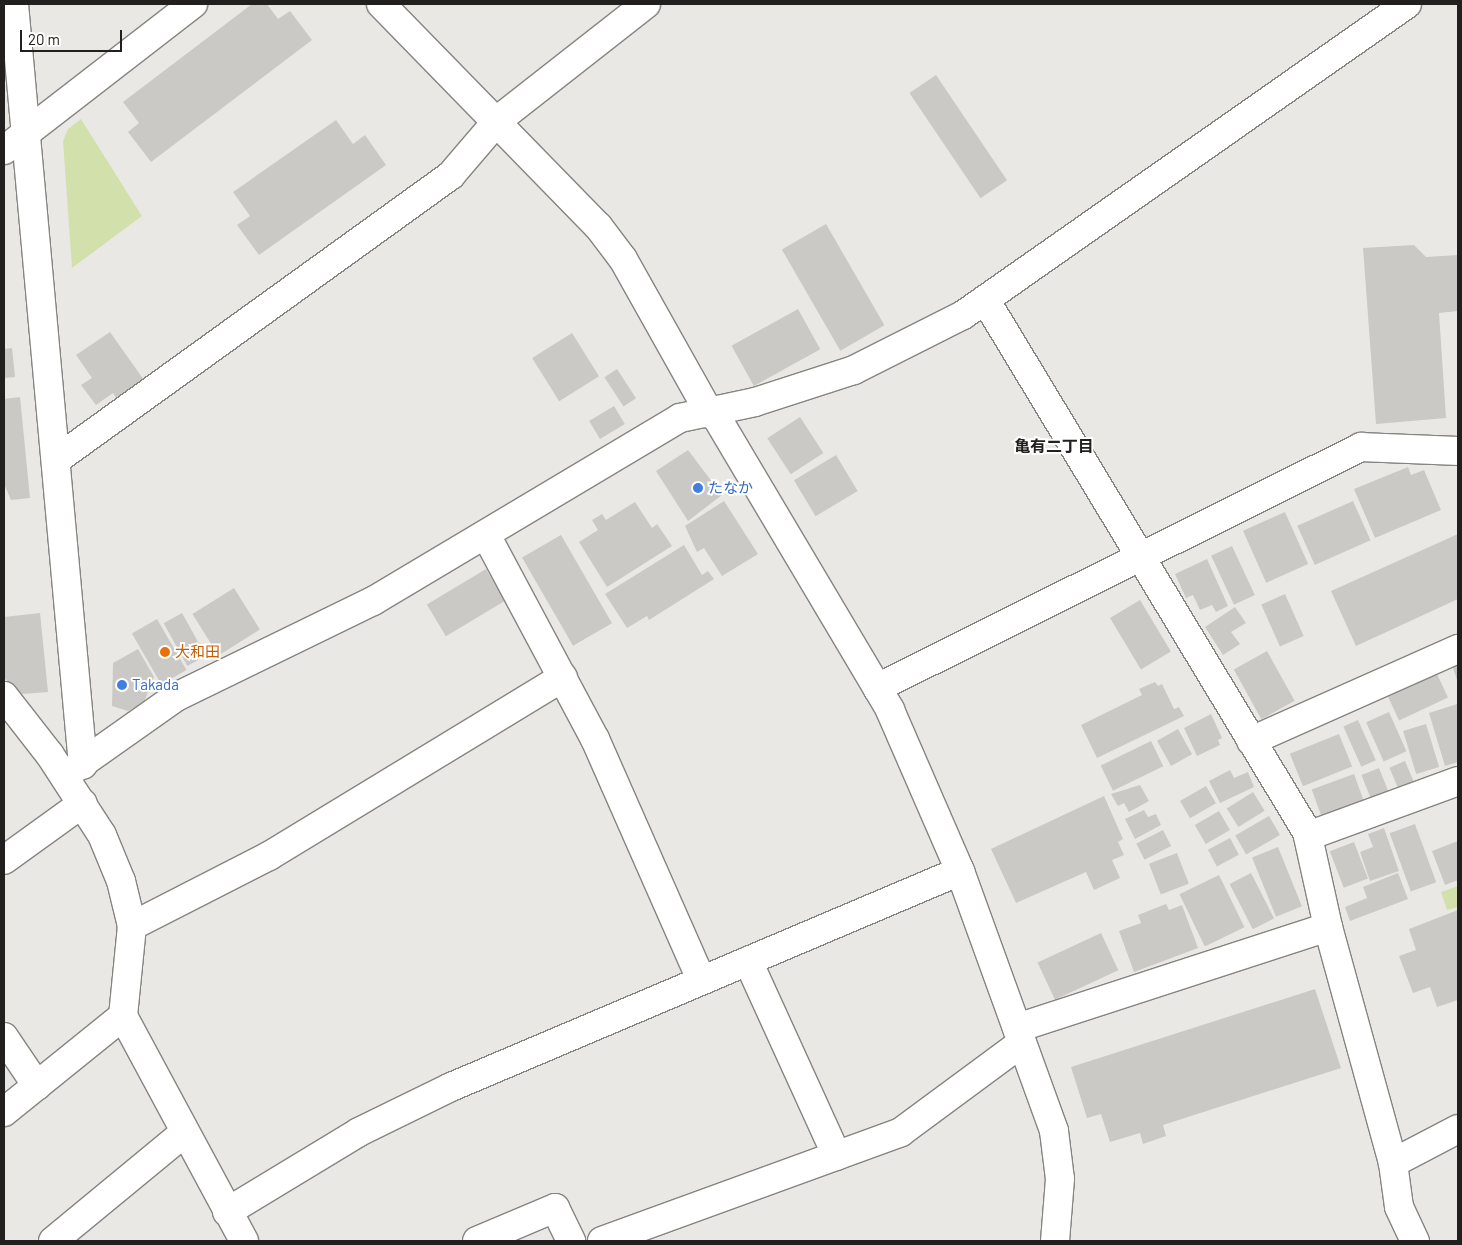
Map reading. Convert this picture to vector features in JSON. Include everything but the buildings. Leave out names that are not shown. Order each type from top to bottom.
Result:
[{"type":"street","points":[[14,4],[56,460],[74,771],[83,803],[121,881],[132,926],[123,1016],[183,1134],[244,1241]]},
{"type":"street","points":[[4,150],[193,4]]},
{"type":"street","points":[[380,4],[498,120],[623,259],[712,413],[877,688],[960,870],[1018,1036],[1054,1131],[1060,1179],[1055,1241]]},
{"type":"street","points":[[56,460],[450,176],[498,120],[646,4]]},
{"type":"street","points":[[74,771],[176,697],[373,601],[680,418],[712,413],[854,370],[986,301],[1407,4]]},
{"type":"street","points":[[986,301],[1308,836],[1328,927],[1393,1163],[1399,1207],[1415,1241]]},
{"type":"street","points":[[877,688],[1361,447],[1458,451]]},
{"type":"street","points":[[486,535],[563,677],[701,979]]},
{"type":"street","points":[[1251,741],[1458,649]]},
{"type":"street","points":[[132,926],[269,856],[563,677]]},
{"type":"street","points":[[4,696],[74,771]]},
{"type":"street","points":[[1308,836],[1458,781]]},
{"type":"street","points":[[4,860],[83,803]]},
{"type":"street","points":[[227,1212],[359,1132],[451,1087],[960,870]]},
{"type":"street","points":[[602,1241],[633,1236],[901,1132],[1018,1036],[1328,927]]},
{"type":"street","points":[[748,961],[837,1156]]},
{"type":"street","points":[[4,1112],[123,1016]]},
{"type":"street","points":[[4,1037],[37,1086]]},
{"type":"street","points":[[1393,1163],[1458,1129]]},
{"type":"street","points":[[53,1241],[183,1134]]},
{"type":"street","points":[[477,1241],[555,1208],[571,1241]]},
{"type":"green space","points":[[81,119],[142,216],[72,268],[63,141],[68,129]]},
{"type":"green space","points":[[1458,886],[1458,907],[1447,910],[1441,892]]},
{"type":"place","name":"たなか","points":[[698,488]]},
{"type":"place","name":"大和田","points":[[165,652]]},
{"type":"place","name":"Takada","points":[[122,685]]},
{"type":"district","name":"亀有二丁目","points":[[1054,446]]}]
